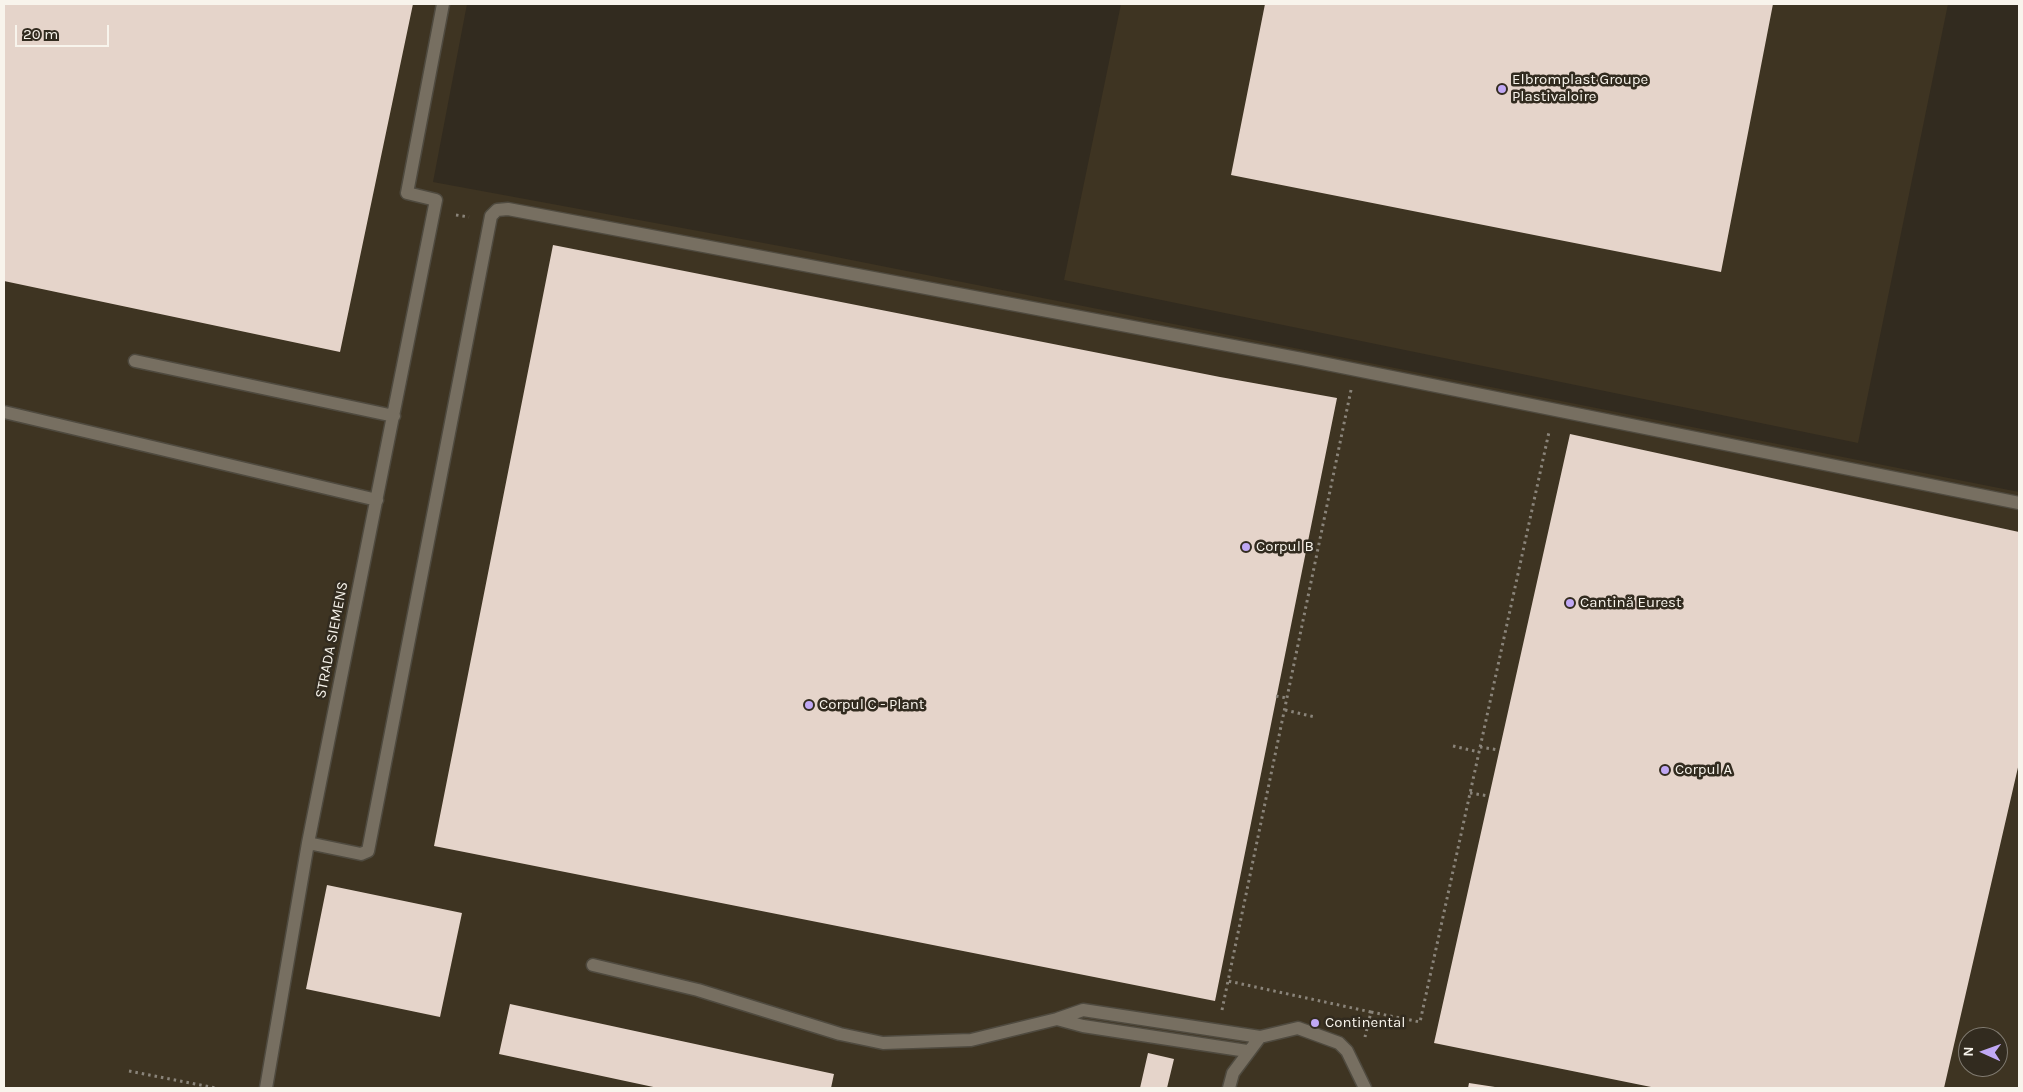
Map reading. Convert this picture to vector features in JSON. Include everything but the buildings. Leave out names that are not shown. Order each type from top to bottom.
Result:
[{"type":"lane","name":"STRADA SIEMENS","points":[[266,1088],[308,843],[436,200],[407,193],[443,4]]},
{"type":"lane","points":[[308,843],[361,854],[368,851],[491,216],[497,210],[508,209],[1302,359],[2019,503]]},
{"type":"lane","points":[[136,361],[394,416]]},
{"type":"lane","points":[[4,412],[377,500]]},
{"type":"lane","points":[[593,965],[698,990],[840,1034],[883,1043],[971,1040],[1057,1019],[1083,1010],[1260,1036],[1298,1028],[1339,1043],[1348,1051],[1365,1088]]},
{"type":"lane","points":[[1057,1019],[1083,1026],[1247,1051]]},
{"type":"lane","points":[[1229,1088],[1233,1072],[1260,1036]]},
{"type":"path","points":[[1351,393],[1228,981],[1420,1022],[1549,432]]},
{"type":"path","points":[[1276,696],[1287,698]]},
{"type":"path","points":[[1285,710],[1315,717]]},
{"type":"path","points":[[1453,746],[1479,752]]},
{"type":"path","points":[[1480,747],[1499,750]]},
{"type":"path","points":[[1470,793],[1489,796]]},
{"type":"path","points":[[1363,1047],[1371,1012]]},
{"type":"path","points":[[129,1070],[216,1088]]},
{"type":"shaded area","points":[[4,4],[467,4],[433,182],[796,249],[2019,492],[2019,1088],[4,1088]]},
{"type":"shaded area","points":[[1121,4],[1948,4],[1858,443],[1064,280]]},
{"type":"place","name":"Elbromplast Groupe Plastivaloire","points":[[1502,89]]},
{"type":"place","name":"Corpul B","points":[[1246,547]]},
{"type":"place","name":"Cantină Eurest","points":[[1570,603]]},
{"type":"place","name":"Corpul C - Plant","points":[[809,705]]},
{"type":"place","name":"Corpul A","points":[[1665,770]]},
{"type":"place","name":"Continental","points":[[1315,1023]]}]
